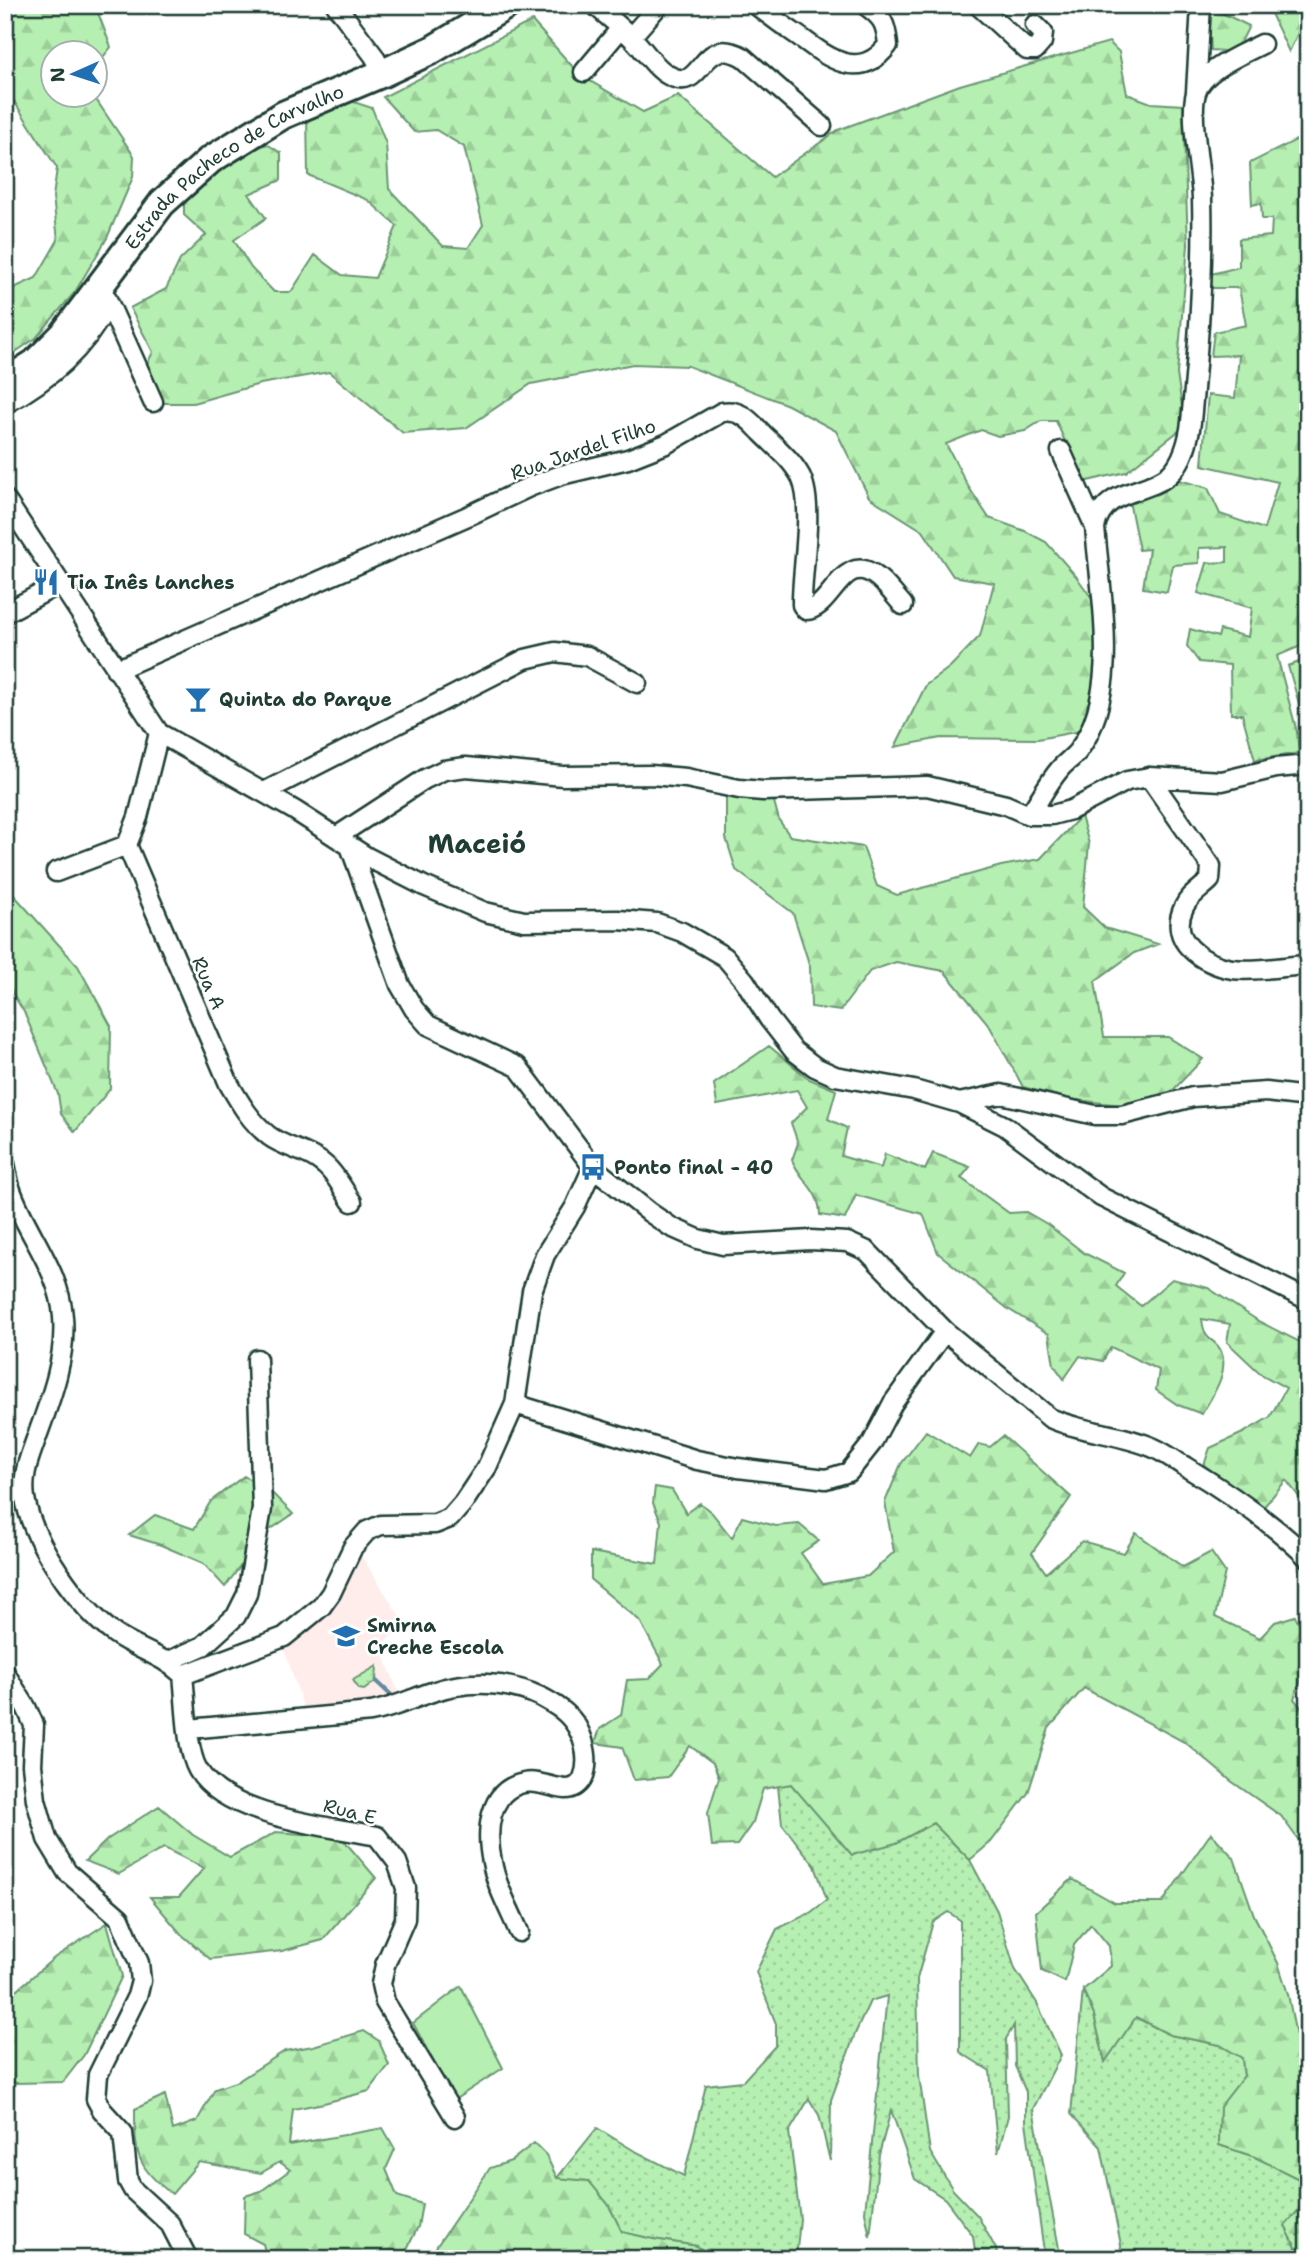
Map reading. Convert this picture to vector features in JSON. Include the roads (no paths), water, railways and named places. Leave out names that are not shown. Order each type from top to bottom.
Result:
[{"type":"main road","name":"Estrada Pacheco de Carvalho","points":[[5,382],[35,363],[105,293],[163,203],[210,160],[283,115],[432,50],[507,5]]},
{"type":"street","points":[[336,5],[374,55],[383,73]]},
{"type":"street","points":[[595,5],[667,76],[679,79],[695,74],[708,56],[730,50],[743,57],[822,126]]},
{"type":"street","points":[[584,72],[659,5]]},
{"type":"street","points":[[756,5],[824,55],[838,63],[858,65],[879,56],[888,45],[886,29],[880,16],[866,5]]},
{"type":"street","points":[[978,5],[1027,50],[1035,50],[1042,42],[1043,33],[1035,25]]},
{"type":"street","points":[[1029,815],[1058,771],[1078,751],[1093,721],[1102,687],[1104,635],[1095,527],[1098,514],[1115,498],[1168,476],[1177,466],[1190,426],[1199,313],[1202,198],[1195,116],[1201,5]]},
{"type":"street","points":[[1196,92],[1210,74],[1262,44]]},
{"type":"street","points":[[105,293],[153,402]]},
{"type":"street","points":[[5,404],[58,370],[80,348],[97,324],[105,293]]},
{"type":"street","name":"Rua Jardel Filho","points":[[116,670],[529,487],[666,444],[713,416],[731,410],[747,418],[790,461],[801,478],[807,509],[802,606],[806,610],[816,608],[846,574],[860,570],[877,577],[903,605]]},
{"type":"street","points":[[1061,451],[1095,527]]},
{"type":"street","points":[[5,499],[159,733],[424,886],[485,912],[524,921],[618,920],[657,923],[682,932],[725,957],[794,1051],[816,1067],[835,1076],[914,1090],[959,1103],[1005,1126],[1101,1197],[1308,1300]]},
{"type":"street","points":[[5,612],[61,583]]},
{"type":"street","points":[[264,792],[525,659],[555,652],[587,656],[637,683]]},
{"type":"street","points":[[56,872],[127,845],[154,761],[159,733]]},
{"type":"street","points":[[343,841],[425,779],[444,770],[466,766],[563,776],[651,775],[763,791],[927,786],[1006,805],[1029,815],[1052,815],[1071,810],[1127,781],[1149,777],[1222,780],[1276,768],[1308,765]]},
{"type":"street","points":[[1149,777],[1211,866],[1210,880],[1190,897],[1183,909],[1180,925],[1183,940],[1195,954],[1209,964],[1233,969],[1260,970],[1308,965]]},
{"type":"street","points":[[343,841],[400,985],[414,1009],[428,1025],[518,1067],[593,1167],[649,1212],[671,1227],[698,1239],[723,1245],[823,1240],[847,1242],[867,1251],[945,1331],[1050,1418],[1065,1425],[1116,1435],[1155,1448],[1206,1479],[1285,1536],[1308,1558]]},
{"type":"street","name":"Rua A","points":[[127,845],[229,1084],[248,1116],[277,1140],[318,1160],[332,1172],[352,1202]]},
{"type":"street","points":[[959,1103],[1001,1094],[1095,1115],[1122,1115],[1193,1097],[1266,1092],[1308,1097]]},
{"type":"street","points":[[5,1164],[8,1191],[51,1271],[63,1317],[62,1350],[56,1381],[24,1478],[30,1520],[64,1581],[91,1613],[116,1635],[169,1661],[183,1675],[284,1637],[321,1607],[331,1593],[353,1547],[367,1531],[381,1525],[435,1524],[450,1518],[463,1503],[486,1467],[515,1404],[532,1291],[545,1255],[575,1207],[593,1167]]},
{"type":"street","points":[[515,1404],[697,1460],[826,1479],[849,1472],[872,1443],[893,1403],[945,1331]]},
{"type":"street","points":[[169,1661],[203,1646],[236,1616],[247,1594],[262,1510],[257,1359]]},
{"type":"street","points":[[5,1673],[34,1725],[32,1765],[36,1800],[47,1839],[67,1872],[120,1918],[139,1963],[141,1981],[137,1996],[98,2075],[96,2099],[102,2110],[123,2133],[128,2181],[133,2190],[170,2224],[188,2259]]},
{"type":"street","name":"Rua E","points":[[183,1675],[189,1745],[198,1771],[216,1790],[273,1816],[377,1836],[397,1862],[406,1888],[405,1919],[385,1965],[381,1984],[385,2002],[455,2117]]},
{"type":"street","points":[[189,1729],[390,1709],[432,1692],[456,1686],[505,1685],[524,1690],[559,1706],[573,1720],[584,1740],[586,1767],[582,1781],[566,1789],[544,1783],[525,1782],[513,1787],[501,1796],[492,1810],[488,1830],[492,1865],[519,1932]]},
{"type":"waterway","points":[[376,1681],[391,1695]]},
{"type":"place","name":"Tia Inês Lanches","points":[[46,582]]},
{"type":"place","name":"Quinta do Parque","points":[[198,699]]},
{"type":"place","name":"Ponto final - 40","points":[[593,1167]]},
{"type":"place","name":"Smirna Creche Escola","points":[[346,1636]]},
{"type":"district","name":"Maceió","points":[[477,844]]}]
